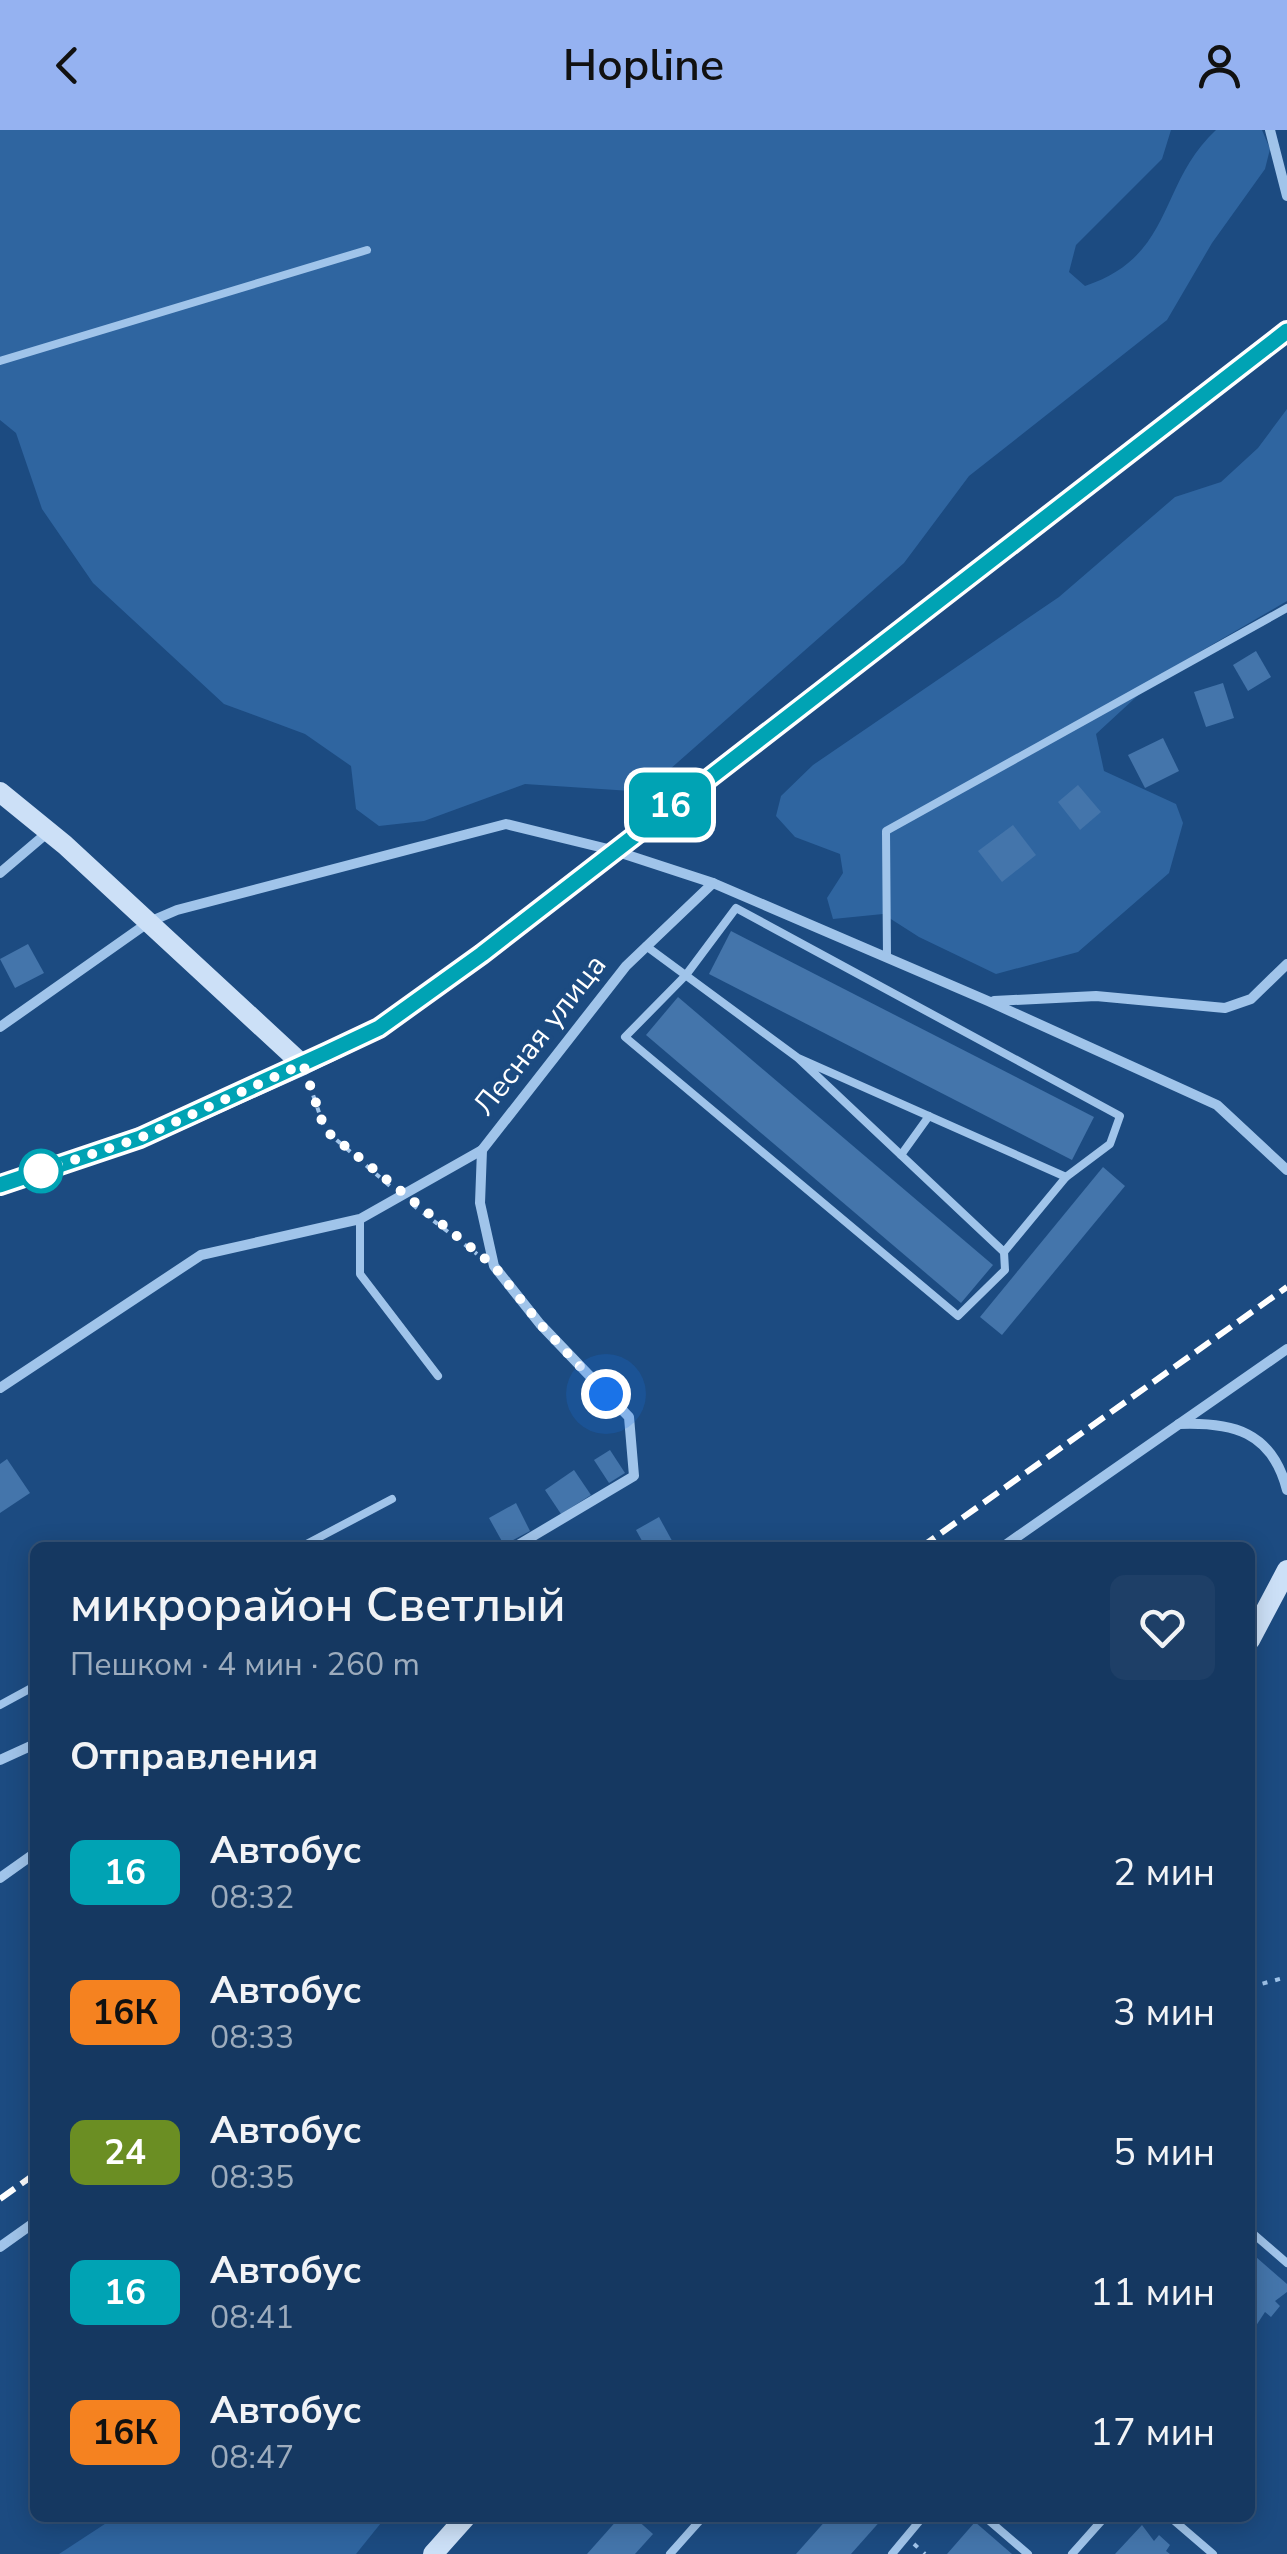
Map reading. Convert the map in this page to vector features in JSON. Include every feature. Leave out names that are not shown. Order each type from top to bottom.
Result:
[{"type":"street","points":[[1270,130],[1287,196]]},
{"type":"street","points":[[0,1185],[140,1138],[379,1028],[482,954],[1287,331]]},
{"type":"street","points":[[0,792],[150,922],[303,1064]]},
{"type":"street","points":[[0,1027],[150,922],[177,910],[506,824],[612,850],[713,883],[988,1001],[1217,1105],[1287,1170]]},
{"type":"street","points":[[0,872],[47,833]]},
{"type":"street","name":"Лесная улица","points":[[523,1542],[634,1476],[635,1450],[628,1417],[540,1324],[494,1266],[480,1203],[482,1150],[626,966],[713,883]]},
{"type":"street","points":[[988,1001],[1096,996],[1225,1008],[1251,998],[1287,964]]},
{"type":"street","points":[[0,1388],[201,1255],[360,1219],[482,1150]]},
{"type":"street","points":[[1010,1542],[1287,1349]]},
{"type":"street","points":[[1178,1424],[1220,1422],[1261,1440],[1284,1475],[1287,1490]]},
{"type":"street","points":[[1255,1631],[1287,1570]]},
{"type":"street","points":[[0,1760],[30,1746]]},
{"type":"street","points":[[0,1878],[30,1857]]},
{"type":"street","points":[[0,2247],[30,2226]]},
{"type":"street","points":[[433,2554],[461,2522]]},
{"type":"lane","points":[[0,361],[367,250]]},
{"type":"lane","points":[[887,958],[886,831],[1287,608]]},
{"type":"lane","points":[[736,908],[1120,1116],[1110,1144],[1066,1176],[1004,1252],[1005,1270],[958,1316],[625,1037],[686,976],[736,908]]},
{"type":"lane","points":[[646,946],[798,1058],[1004,1252]]},
{"type":"lane","points":[[798,1058],[1066,1176]]},
{"type":"lane","points":[[901,1155],[928,1116]]},
{"type":"lane","points":[[360,1219],[360,1274],[438,1376]]},
{"type":"lane","points":[[310,1542],[392,1499]]},
{"type":"lane","points":[[0,1704],[30,1689]]},
{"type":"lane","points":[[1255,2235],[1287,2264]]},
{"type":"lane","points":[[670,2554],[698,2522]]},
{"type":"lane","points":[[892,2554],[919,2522]]},
{"type":"lane","points":[[991,2522],[1028,2554]]},
{"type":"lane","points":[[1072,2554],[1100,2522]]},
{"type":"lane","points":[[1176,2522],[1213,2554]]},
{"type":"path","points":[[303,1064],[325,1130],[401,1196],[494,1266]]},
{"type":"path","points":[[1255,1986],[1287,1977]]},
{"type":"shaded area","points":[[0,130],[1171,130],[1162,159],[1076,245],[1069,272],[1085,286],[1114,273],[1135,257],[1150,238],[1197,151],[1216,130],[1262,130],[1270,149],[1265,169],[1212,243],[1167,320],[969,476],[904,563],[669,770],[631,791],[525,784],[424,821],[379,826],[356,809],[351,766],[305,734],[224,704],[93,583],[42,509],[16,433],[0,420]]},
{"type":"shaded area","points":[[1287,409],[1287,601],[1160,675],[1096,734],[1104,771],[1176,804],[1183,823],[1169,873],[1078,952],[996,974],[919,937],[883,914],[833,919],[827,898],[843,873],[840,854],[795,837],[776,816],[781,796],[813,765],[1059,597],[1175,497],[1221,482],[1258,448]]},
{"type":"shaded area","points":[[108,2522],[382,2522],[356,2554],[59,2554]]},
{"type":"building","points":[[1256,651],[1271,677],[1248,691],[1233,665]]},
{"type":"building","points":[[1223,683],[1234,718],[1206,727],[1194,692]]},
{"type":"building","points":[[1163,738],[1179,771],[1145,788],[1128,755]]},
{"type":"building","points":[[1078,785],[1101,812],[1080,830],[1058,802]]},
{"type":"building","points":[[1013,825],[1036,855],[1002,882],[978,851]]},
{"type":"building","points":[[731,931],[1094,1117],[1072,1160],[709,974]]},
{"type":"building","points":[[28,944],[44,973],[15,988],[0,959]]},
{"type":"building","points":[[678,997],[993,1265],[961,1303],[646,1035]]},
{"type":"building","points":[[1103,1167],[1125,1186],[1002,1335],[980,1317]]},
{"type":"building","points":[[610,1450],[625,1473],[609,1483],[594,1460]]},
{"type":"building","points":[[7,1459],[30,1493],[0,1513],[0,1464]]},
{"type":"building","points":[[574,1470],[591,1495],[561,1514],[545,1490]]},
{"type":"building","points":[[516,1503],[530,1531],[502,1542],[489,1518]]},
{"type":"building","points":[[659,1517],[673,1542],[643,1542],[636,1530]]},
{"type":"building","points":[[1255,2258],[1287,2284],[1287,2292],[1275,2301],[1280,2306],[1271,2317],[1265,2312],[1255,2327]]},
{"type":"building","points":[[615,2522],[640,2522],[653,2534],[635,2554],[587,2554]]},
{"type":"building","points":[[824,2522],[879,2522],[851,2554],[796,2554]]},
{"type":"building","points":[[975,2522],[1012,2554],[947,2554]]},
{"type":"building","points":[[1142,2525],[1154,2541],[1159,2535],[1170,2545],[1166,2551],[1170,2554],[1115,2554]]},
{"type":"railway","points":[[928,1542],[1287,1287]]},
{"type":"railway","points":[[0,2199],[30,2178]]},
{"type":"bus line","name":"16","points":[[0,1185],[140,1138],[379,1028],[482,954],[1287,331]]},
{"type":"route","points":[[41,1171],[140,1138],[303,1064],[325,1130],[401,1196],[494,1266],[540,1324],[606,1394]]}]
